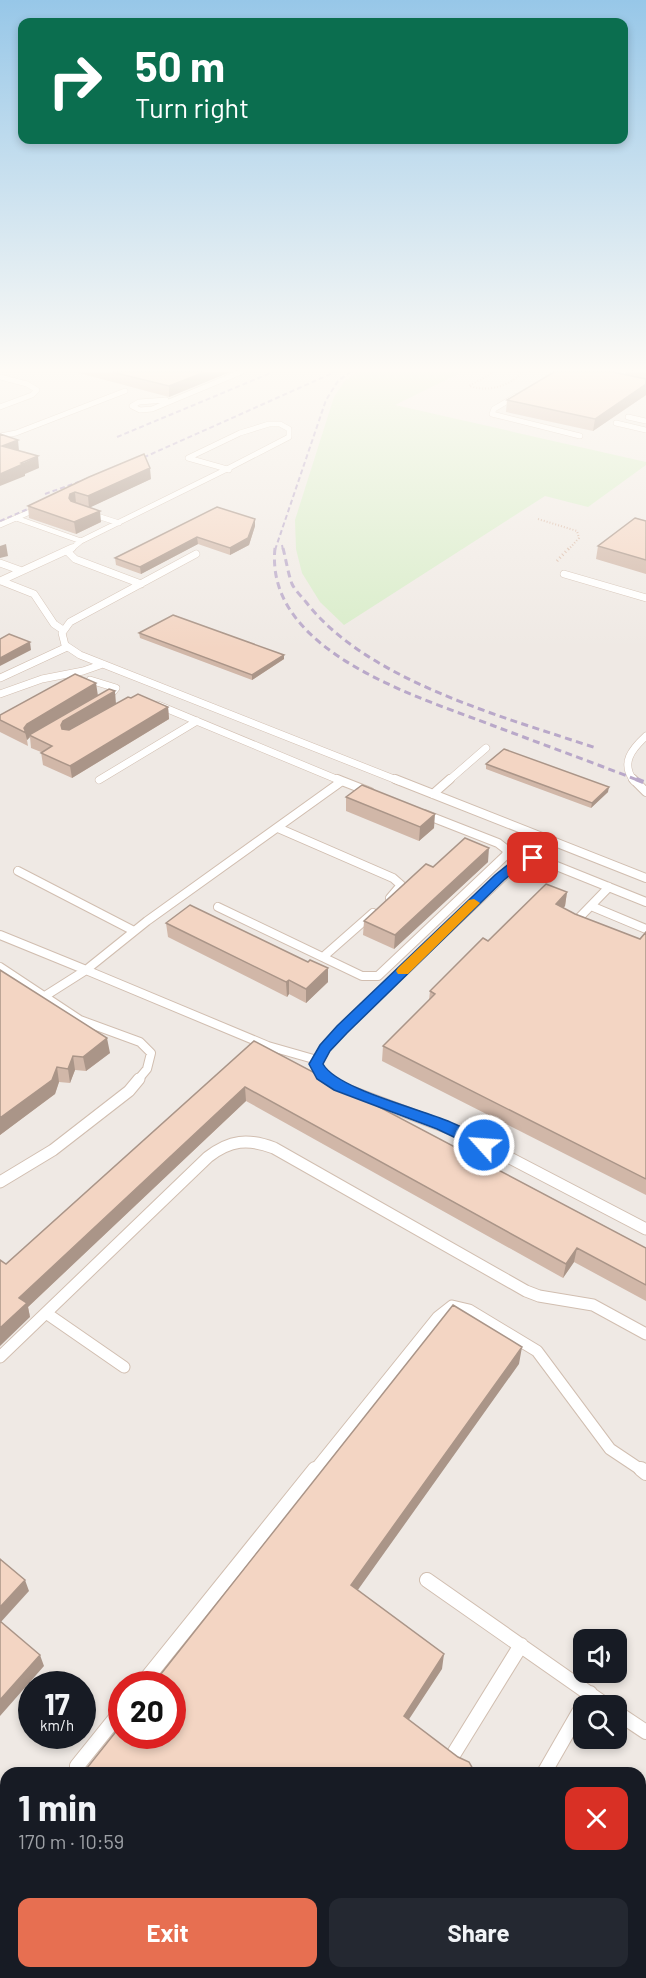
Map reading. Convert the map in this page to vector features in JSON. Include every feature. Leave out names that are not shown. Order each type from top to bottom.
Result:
[{"type":"lane","points":[[210,464],[229,470]]},
{"type":"lane","points":[[1,581],[68,552],[81,542],[240,464]]},
{"type":"lane","points":[[0,525],[47,504]]},
{"type":"lane","points":[[84,511],[119,523]]},
{"type":"lane","points":[[16,518],[81,542]]},
{"type":"lane","points":[[68,552],[75,559],[141,584]]},
{"type":"lane","points":[[196,554],[77,618],[63,630],[60,638],[67,647],[103,664],[646,878]]},
{"type":"lane","points":[[0,563],[22,571]]},
{"type":"lane","points":[[564,574],[646,598]]},
{"type":"lane","points":[[1,581],[34,594],[54,624],[63,630]]},
{"type":"lane","points":[[0,678],[67,647]]},
{"type":"lane","points":[[0,694],[42,679],[83,671],[103,664]]},
{"type":"lane","points":[[99,704],[112,695],[116,688],[135,676]]},
{"type":"lane","points":[[90,680],[116,688]]},
{"type":"lane","points":[[145,699],[374,794]]},
{"type":"lane","points":[[99,780],[197,720]]},
{"type":"lane","points":[[646,736],[630,751],[626,767],[628,776],[646,792]]},
{"type":"lane","points":[[433,794],[486,748]]},
{"type":"lane","points":[[45,996],[86,970],[134,931],[342,781]]},
{"type":"lane","points":[[219,907],[362,976],[378,976],[506,855],[507,850],[498,843],[417,811]]},
{"type":"lane","points":[[278,828],[393,878],[401,885],[395,893],[323,957]]},
{"type":"lane","points":[[646,902],[544,861],[528,858],[519,862],[342,1029],[317,1060],[318,1070],[322,1075],[339,1087],[464,1134],[646,1229]]},
{"type":"lane","points":[[18,871],[134,931]]},
{"type":"lane","points":[[575,922],[609,887]]},
{"type":"lane","points":[[591,906],[646,929]]},
{"type":"lane","points":[[0,935],[274,1048],[317,1060]]},
{"type":"lane","points":[[0,967],[87,1024],[140,1042],[151,1053],[150,1061],[140,1080],[129,1091],[53,1150],[0,1182]]},
{"type":"lane","points":[[0,1357],[208,1157],[228,1142],[251,1140],[274,1148],[526,1291],[539,1296],[593,1305],[646,1334]]},
{"type":"lane","points":[[152,1671],[438,1317],[452,1306],[469,1310],[537,1351],[610,1449],[646,1473]]},
{"type":"lane","points":[[46,1313],[124,1367]]},
{"type":"lane","points":[[427,1580],[593,1695]]},
{"type":"lane","points":[[453,1755],[521,1645]]},
{"type":"lane","points":[[547,1767],[590,1693]]},
{"type":"lane","points":[[627,1719],[646,1732]]},
{"type":"lane","points":[[77,1766],[108,1727]]},
{"type":"path","points":[[538,519],[577,531],[579,538],[554,567],[555,570],[564,574]]},
{"type":"shaded area","points":[[0,464],[646,464],[646,1767],[0,1767]]},
{"type":"green space","points":[[313,464],[646,464],[588,507],[545,496],[344,625],[320,602],[302,573],[296,549],[295,520]]},
{"type":"building","points":[[0,464],[22,464],[0,474]]},
{"type":"building","points":[[119,464],[148,464],[150,468],[88,496],[75,492],[70,494],[71,501],[100,511],[74,522],[28,506]]},
{"type":"building","points":[[217,507],[255,519],[248,538],[230,548],[197,537],[140,567],[115,558]]},
{"type":"building","points":[[635,518],[646,521],[646,560],[598,546]]},
{"type":"building","points":[[173,615],[284,655],[252,675],[139,633]]},
{"type":"building","points":[[9,634],[30,642],[0,658],[0,639]]},
{"type":"building","points":[[75,674],[96,683],[27,724],[24,728],[26,733],[0,720],[0,715]]},
{"type":"building","points":[[109,689],[115,691],[63,721],[62,729],[69,730],[128,697],[131,698],[138,694],[168,707],[70,766],[41,753],[52,746],[29,735]]},
{"type":"building","points":[[504,749],[609,787],[592,803],[486,764]]},
{"type":"building","points":[[362,785],[435,814],[420,827],[346,797]]},
{"type":"building","points":[[465,838],[489,848],[395,935],[364,921],[426,864],[433,867]]},
{"type":"building","points":[[546,884],[567,892],[556,904],[575,914],[640,939],[646,932],[646,1179],[383,1046],[435,994],[430,991],[483,938],[488,941]]},
{"type":"building","points":[[190,905],[308,962],[310,960],[328,968],[306,989],[289,980],[286,982],[166,923]]},
{"type":"building","points":[[0,970],[107,1038],[83,1057],[73,1056],[68,1069],[57,1067],[52,1080],[0,1118]]},
{"type":"building","points":[[254,1041],[646,1248],[646,1285],[577,1248],[566,1264],[245,1087],[19,1298],[27,1303],[0,1328],[0,1260],[6,1264]]},
{"type":"building","points":[[453,1305],[522,1347],[351,1585],[444,1654],[404,1716],[458,1757],[469,1762],[472,1767],[88,1767],[108,1742],[108,1749],[186,1749],[186,1671],[163,1671]]},
{"type":"building","points":[[0,1559],[25,1580],[0,1607]]},
{"type":"building","points":[[0,1621],[40,1655],[26,1671],[18,1671],[18,1680],[0,1700]]},
{"type":"railway","points":[[275,550],[304,464]]},
{"type":"railway","points":[[45,494],[95,476]]},
{"type":"railway","points":[[0,521],[44,502]]},
{"type":"railway","points":[[282,545],[283,550]]},
{"type":"railway","points":[[283,548],[292,584],[296,591],[332,630],[364,654],[400,675],[439,693],[596,748]]},
{"type":"railway","points":[[275,550],[278,584],[294,616],[320,642],[352,665],[427,701],[640,781]]},
{"type":"railway","points":[[636,779],[646,783]]},
{"type":"slow traffic","points":[[403,971],[474,903]]},
{"type":"route","points":[[484,1145],[442,1125],[339,1087],[322,1075],[316,1064],[325,1048],[342,1029],[506,872],[524,859],[533,858]]}]
